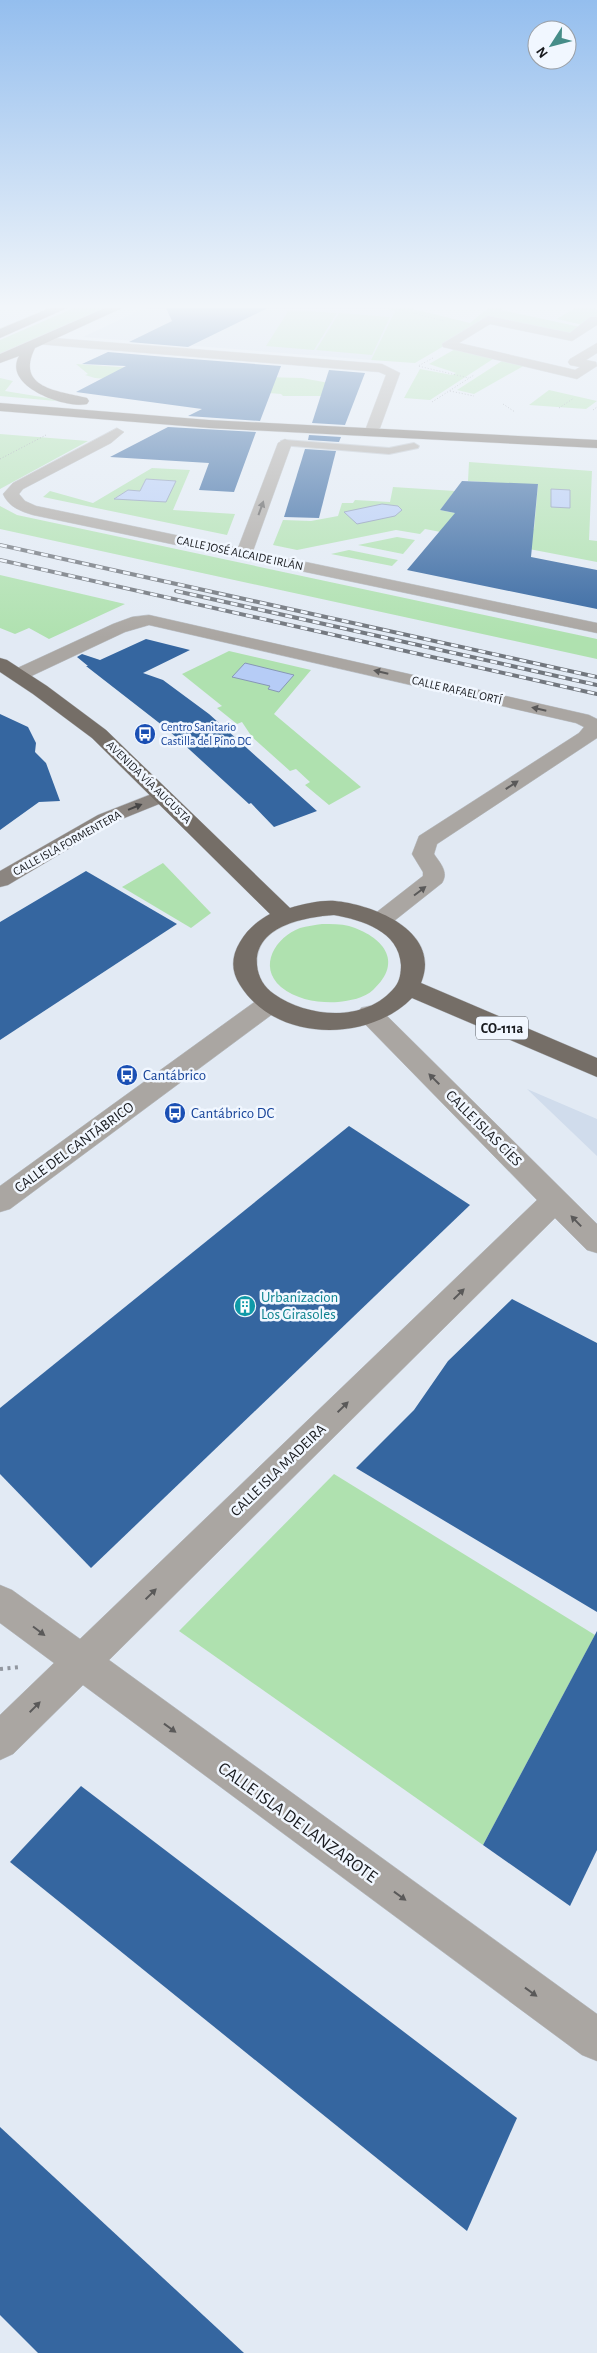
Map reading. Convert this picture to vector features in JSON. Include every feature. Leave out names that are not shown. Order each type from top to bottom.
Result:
[{"type":"main road","points":[[41,418],[109,424],[414,442],[597,444]]},
{"type":"main road","points":[[133,418],[427,442],[597,453]]},
{"type":"main road","points":[[230,418],[373,428],[427,442]]},
{"type":"main road","points":[[97,430],[136,433]]},
{"type":"main road","points":[[184,436],[285,442],[427,442]]},
{"type":"main road","name":"AVENIDA VÍA AUGUSTA","points":[[0,664],[99,734],[285,916]]},
{"type":"main road","name":"CALLE ISLA FORMENTERA","points":[[0,880],[105,819],[162,796]]},
{"type":"main road","points":[[334,908],[359,912],[381,920],[400,934],[412,951],[414,969],[408,987],[393,1003],[370,1014],[350,1020],[329,1021],[307,1019],[287,1013],[269,1004],[254,990],[245,973],[245,956],[252,940],[266,926],[285,916],[309,910],[334,908]]},
{"type":"main road","name":"CO-111a","points":[[408,987],[597,1068]]},
{"type":"street","points":[[373,428],[377,418]]},
{"type":"street","name":"CALLE JOSÉ ALCAIDE IRLÁN","points":[[117,432],[106,440],[18,486],[11,494],[12,498],[17,504],[33,510],[597,628]]},
{"type":"street","points":[[244,554],[285,442]]},
{"type":"street","name":"CALLE RAFAEL ORTÍ","points":[[18,675],[138,620],[149,620],[582,719],[594,725],[593,730],[586,737],[427,842],[423,854],[434,872],[434,878],[381,920]]},
{"type":"street","name":"CALLE DEL CANTÁBRICO","points":[[0,1201],[269,1004]]},
{"type":"street","name":"CALLE ISLAS CÍES","points":[[370,1014],[597,1242]]},
{"type":"street","name":"CALLE ISLA MADEIRA","points":[[0,1741],[556,1200]]},
{"type":"street","name":"CALLE ISLA DE LANZAROTE","points":[[0,1602],[597,2040]]},
{"type":"path","points":[[0,459],[10,452],[46,436]]},
{"type":"shaded area","points":[[527,1089],[597,1119],[597,1156]]},
{"type":"green space","points":[[0,434],[88,441],[0,489]]},
{"type":"green space","points":[[469,462],[592,471],[589,540],[597,541],[597,562],[425,529],[420,534],[396,530],[297,550],[273,545],[283,520],[311,521],[338,516],[342,503],[353,503],[355,500],[390,502],[393,487],[455,491],[440,510],[534,529],[538,485],[468,481]],"holes":[[[382,505],[398,506],[394,515],[345,512]]]},
{"type":"green space","points":[[152,468],[190,470],[173,510],[235,514],[227,535],[43,497],[50,491],[93,503]],"holes":[[[146,479],[176,481],[115,499],[128,490],[140,491]]]},
{"type":"green space","points":[[0,506],[17,515],[597,639],[597,659],[0,529]]},
{"type":"green space","points":[[397,537],[415,540],[403,554],[358,545]]},
{"type":"green space","points":[[349,550],[398,560],[392,566],[331,554]]},
{"type":"green space","points":[[0,575],[125,604],[49,639],[29,628],[15,634],[0,628]]},
{"type":"green space","points":[[229,651],[311,670],[274,714],[361,787],[329,805],[305,785],[310,782],[296,769],[290,771],[252,737],[242,722],[237,724],[217,708],[222,706],[182,674]]},
{"type":"green space","points":[[163,863],[211,913],[191,928],[122,887]]},
{"type":"green space","points":[[322,924],[346,925],[361,930],[380,943],[388,960],[387,969],[383,979],[370,993],[347,1001],[315,1001],[294,995],[281,987],[274,979],[270,970],[270,961],[277,945],[291,932],[300,928]]},
{"type":"green space","points":[[334,1474],[595,1635],[483,1845],[179,1631]]},
{"type":"water","points":[[146,479],[176,481],[166,502],[114,499],[128,490],[140,491]]},
{"type":"water","points":[[551,489],[570,490],[570,508],[551,507]]},
{"type":"water","points":[[382,504],[398,506],[402,510],[395,516],[357,524],[344,512]]},
{"type":"water","points":[[245,663],[294,675],[279,692],[268,689],[270,686],[232,677]]},
{"type":"building","points":[[214,418],[261,418],[260,421]]},
{"type":"building","points":[[314,418],[348,418],[345,425],[312,423]]},
{"type":"building","points":[[168,427],[256,432],[234,492],[199,490],[209,463],[110,457]]},
{"type":"building","points":[[309,435],[341,437],[339,442],[308,440]]},
{"type":"building","points":[[305,449],[336,451],[319,518],[284,517]]},
{"type":"building","points":[[462,481],[538,484],[531,557],[597,570],[597,609],[407,570],[455,513],[440,510]]},
{"type":"building","points":[[146,639],[190,650],[143,673],[163,680],[209,714],[317,811],[274,827],[251,803],[249,804],[167,729],[77,657],[82,654],[100,660]]},
{"type":"building","points":[[0,714],[28,727],[36,743],[35,752],[46,763],[60,801],[39,802],[0,830]]},
{"type":"building","points":[[86,871],[177,924],[0,1040],[0,922]]},
{"type":"building","name":"Urbanizacion Los Girasoles","points":[[349,1126],[470,1205],[91,1568],[0,1474],[0,1408]]},
{"type":"building","points":[[512,1299],[597,1343],[597,1612],[356,1468],[414,1410],[448,1361]]},
{"type":"building","points":[[597,1631],[597,1850],[570,1906],[483,1845]]},
{"type":"building","points":[[81,1786],[517,2118],[467,2231],[10,1862]]},
{"type":"building","points":[[0,2127],[244,2353],[38,2353],[0,2315]]},
{"type":"railway","points":[[0,545],[597,677]]},
{"type":"railway","points":[[0,560],[597,694]]},
{"type":"railway","points":[[176,591],[597,685]]},
{"type":"place","name":"Centro Sanitario Castilla del Pino DC","points":[[145,734]]},
{"type":"place","name":"Cantábrico","points":[[127,1075]]},
{"type":"place","name":"Cantábrico DC","points":[[175,1113]]},
{"type":"place","name":"Urbanizacion Los Girasoles","points":[[245,1306]]}]
